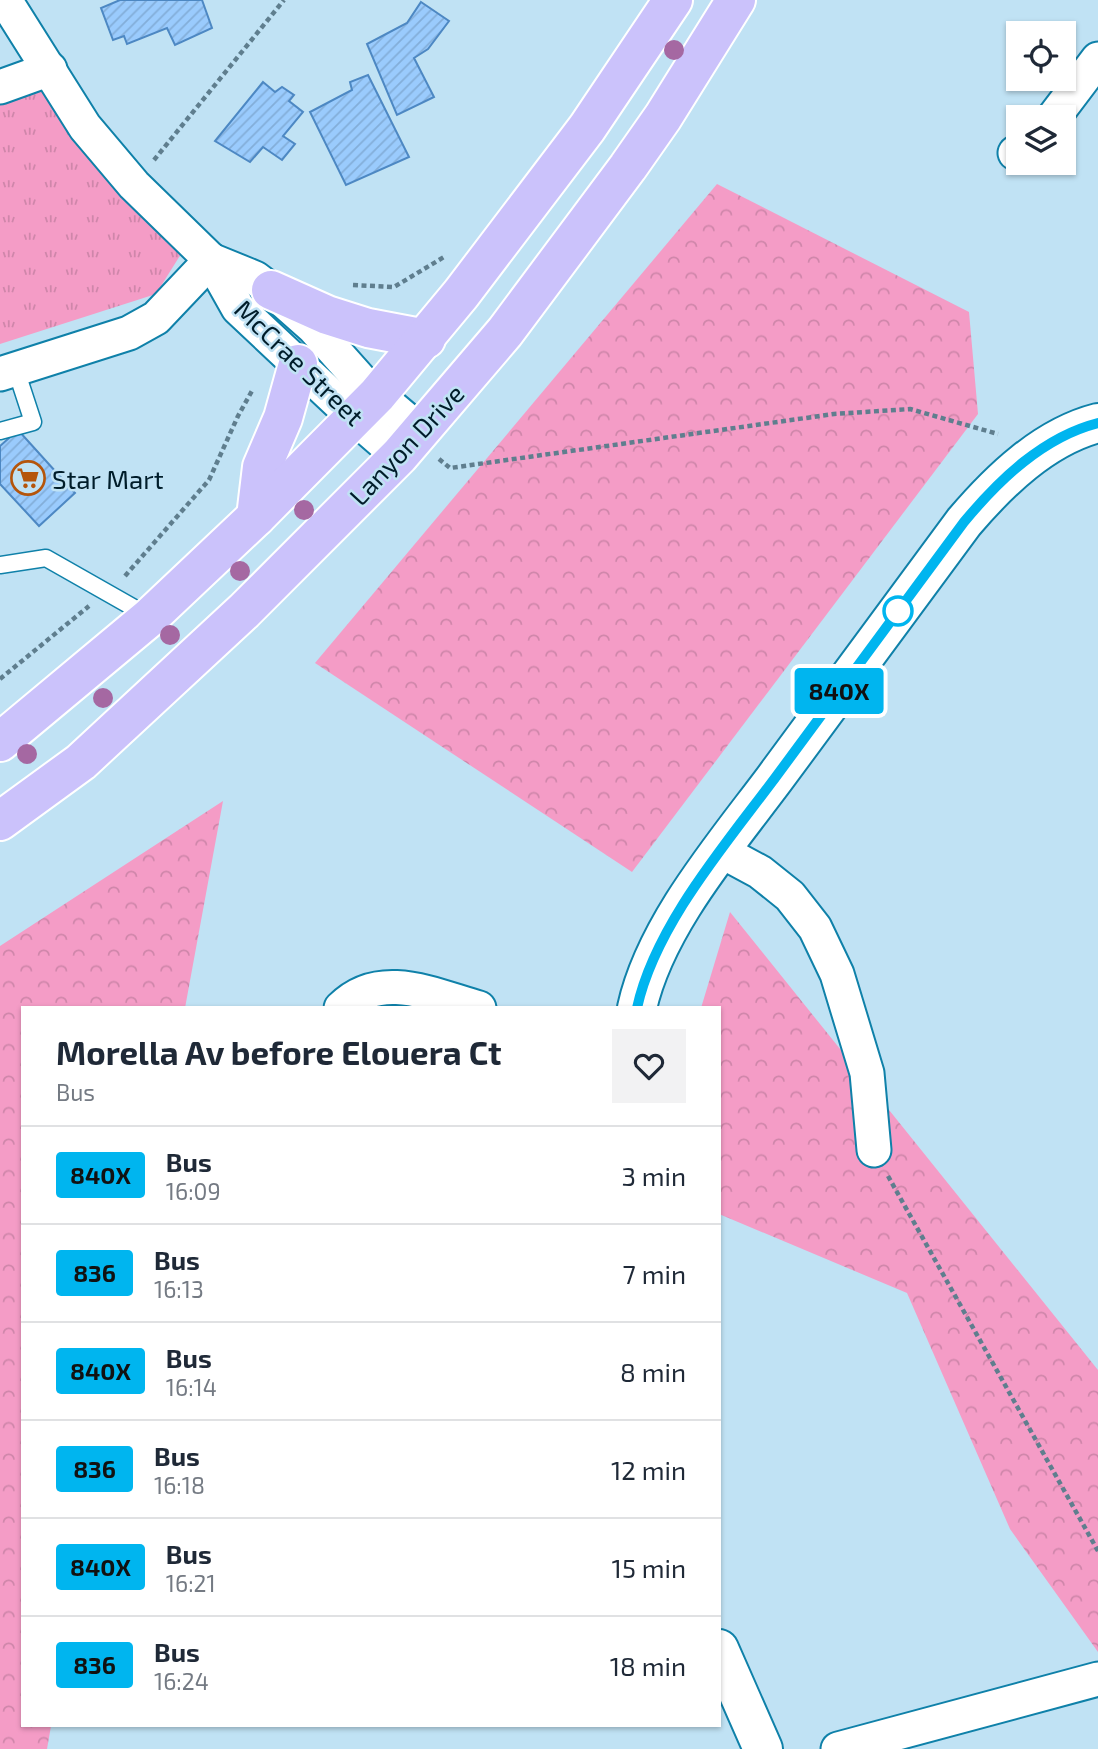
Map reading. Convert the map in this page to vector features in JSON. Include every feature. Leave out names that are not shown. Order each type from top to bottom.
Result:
[{"type":"main road","name":"Lanyon Drive","points":[[0,742],[150,617],[256,517],[365,406],[426,339],[587,128],[673,0]]},
{"type":"main road","name":"Lanyon Drive","points":[[0,821],[81,762],[244,611],[411,443],[505,332],[628,167],[663,117],[736,0]]},
{"type":"main road","points":[[271,290],[327,315],[368,328],[426,339]]},
{"type":"main road","points":[[256,517],[262,467],[283,418],[298,365]]},
{"type":"street","name":"McCrae Street","points":[[5,0],[85,127],[134,185],[211,260],[238,308],[298,365],[365,406],[411,443]]},
{"type":"street","points":[[1063,105],[1098,59]]},
{"type":"street","points":[[0,87],[50,69]]},
{"type":"street","name":"McCrae Street","points":[[211,260],[255,278],[314,328],[365,406]]},
{"type":"street","points":[[8,372],[129,334],[156,318],[211,260]]},
{"type":"street","points":[[637,1006],[658,948],[681,908],[720,851],[964,522],[992,489],[1023,462],[1070,434],[1098,423]]},
{"type":"street","points":[[720,851],[760,872],[790,896],[814,928],[837,974],[867,1073],[874,1150]]},
{"type":"street","points":[[343,1006],[358,994],[391,986],[410,988],[472,1006]]},
{"type":"street","points":[[721,1654],[763,1749]]},
{"type":"street","points":[[838,1749],[1098,1679]]},
{"type":"lane","points":[[0,431],[33,422],[8,372]]},
{"type":"lane","points":[[0,565],[46,558],[150,617]]},
{"type":"path","points":[[134,185],[284,0]]},
{"type":"path","points":[[411,443],[450,468],[834,414],[910,409],[998,434]]},
{"type":"path","points":[[874,1150],[1098,1551]]},
{"type":"green space","points":[[40,69],[181,254],[156,294],[0,344],[0,104]]},
{"type":"green space","points":[[717,184],[969,312],[978,414],[632,872],[315,663]]},
{"type":"green space","points":[[223,801],[185,1006],[21,1006],[21,1727],[51,1727],[47,1749],[0,1749],[0,946]]},
{"type":"green space","points":[[730,912],[1098,1370],[1098,1652],[1010,1529],[907,1293],[721,1215],[721,1006],[702,1006]]},
{"type":"building","points":[[120,0],[202,0],[212,28],[175,45],[167,28],[127,44],[124,36],[113,40],[101,8]]},
{"type":"building","points":[[421,2],[449,21],[428,49],[414,58],[434,97],[397,115],[367,44],[407,23]]},
{"type":"building","points":[[368,75],[409,157],[346,185],[310,112],[352,90],[350,82]]},
{"type":"building","points":[[263,82],[275,92],[282,87],[294,95],[289,101],[303,112],[283,136],[295,144],[282,160],[263,147],[250,162],[215,141]]},
{"type":"building","points":[[18,430],[75,493],[39,526],[0,484],[0,446]]},
{"type":"bus line","name":"840X","points":[[637,1006],[658,948],[681,908],[720,851],[964,522],[992,489],[1023,462],[1070,434],[1098,423]]},
{"type":"place","name":"Star Mart","points":[[28,478]]}]
